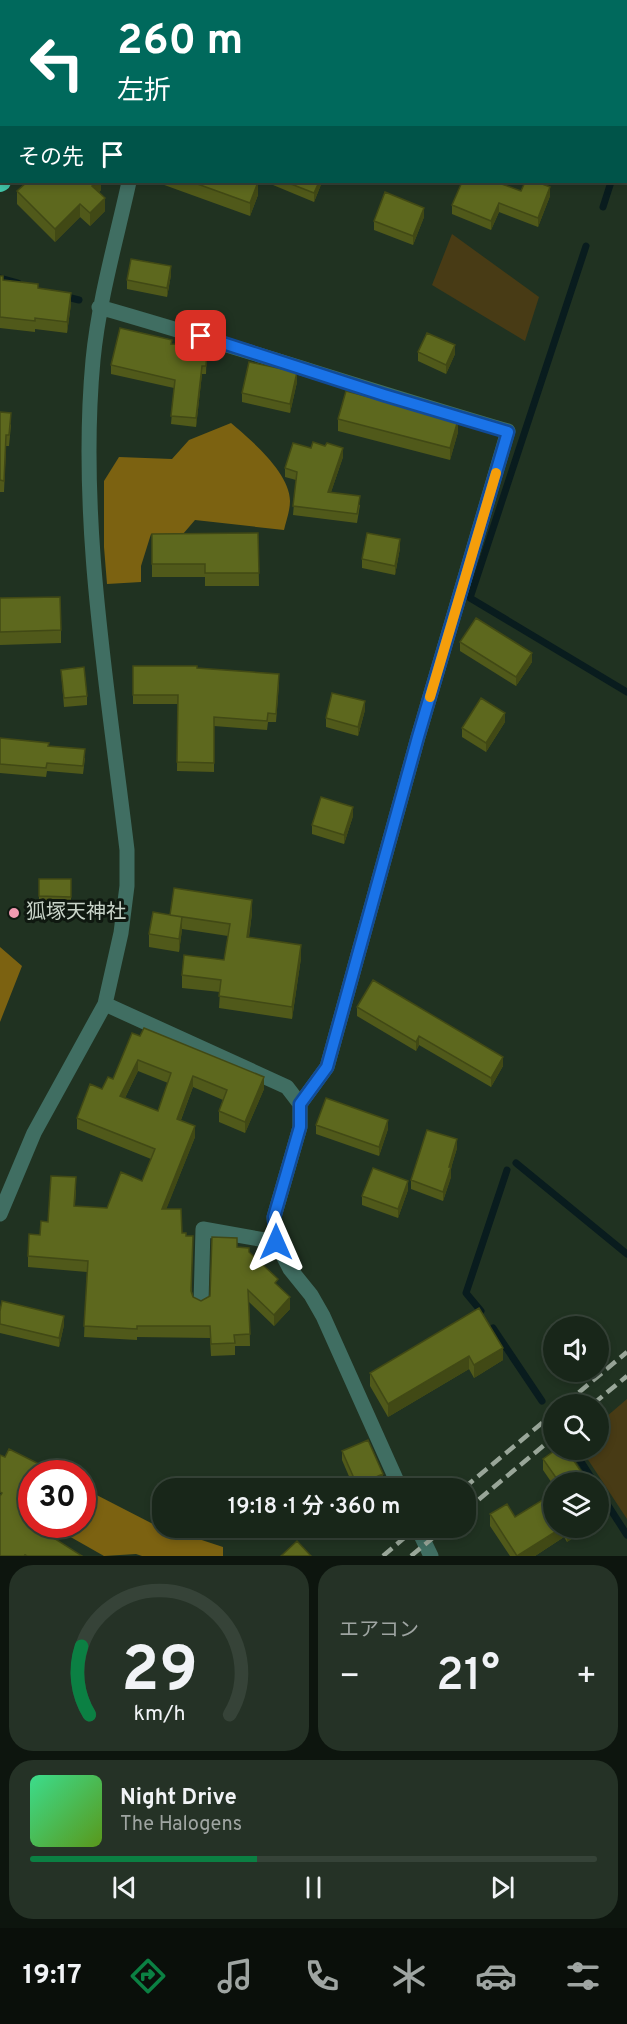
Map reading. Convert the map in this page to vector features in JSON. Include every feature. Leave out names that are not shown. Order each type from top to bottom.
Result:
[{"type":"street","points":[[0,1214],[34,1132],[105,1004],[121,933],[127,886],[127,850],[92,549],[89,456],[93,362],[99,307],[129,183]]},
{"type":"street","points":[[99,307],[221,342],[508,432],[418,737],[327,1067],[300,1104],[300,1127],[274,1217],[276,1242],[290,1269],[311,1295],[323,1316],[396,1478]]},
{"type":"street","points":[[105,1004],[287,1087],[300,1104]]},
{"type":"street","points":[[201,1303],[203,1229],[276,1242]]},
{"type":"street","points":[[422,1538],[430,1556]]},
{"type":"shaded area","points":[[452,234],[539,297],[525,341],[432,285]]},
{"type":"shaded area","points":[[231,423],[268,458],[284,479],[290,501],[284,530],[195,520],[183,534],[151,534],[141,566],[141,582],[107,584],[104,547],[104,481],[119,457],[172,459],[189,440]]},
{"type":"shaded area","points":[[0,947],[22,966],[0,1022]]},
{"type":"shaded area","points":[[627,1399],[627,1519],[609,1492],[609,1472],[596,1472],[588,1460],[609,1460],[609,1414]]},
{"type":"shaded area","points":[[96,1495],[152,1523],[152,1538],[196,1538],[223,1547],[223,1556],[142,1556],[136,1554],[104,1556],[72,1538],[96,1538]]},
{"type":"building","points":[[26,183],[96,183],[92,186],[105,198],[90,213],[80,204],[55,229],[17,191]]},
{"type":"building","points":[[195,183],[258,183],[250,203]]},
{"type":"building","points":[[289,183],[319,183],[314,193]]},
{"type":"building","points":[[462,183],[499,183],[521,191],[525,183],[540,183],[550,187],[538,218],[499,203],[491,221],[452,205]]},
{"type":"building","points":[[385,192],[424,208],[413,236],[374,221]]},
{"type":"building","points":[[131,259],[171,266],[167,288],[127,280]]},
{"type":"building","points":[[0,276],[3,276],[3,280],[38,284],[38,288],[71,293],[67,322],[0,317]]},
{"type":"building","points":[[120,328],[172,340],[171,344],[207,346],[206,366],[202,366],[196,418],[171,416],[175,380],[111,365]]},
{"type":"building","points":[[427,333],[455,345],[446,365],[418,352]]},
{"type":"building","points":[[249,362],[297,372],[290,404],[242,393]]},
{"type":"building","points":[[346,391],[458,420],[450,448],[338,419]]},
{"type":"building","points":[[0,412],[11,413],[9,435],[6,435],[4,481],[0,480]]},
{"type":"building","points":[[313,442],[343,448],[328,492],[360,496],[357,514],[293,506],[297,472],[285,468],[293,443],[311,448]]},
{"type":"building","points":[[258,533],[259,573],[205,573],[205,564],[152,564],[152,534]]},
{"type":"building","points":[[367,533],[400,539],[395,566],[362,559]]},
{"type":"building","points":[[60,597],[61,630],[0,632],[0,598]]},
{"type":"building","points":[[476,618],[532,653],[516,677],[460,642]]},
{"type":"building","points":[[133,666],[197,666],[197,668],[279,674],[276,714],[268,713],[267,721],[214,717],[214,763],[177,762],[178,695],[133,695]]},
{"type":"building","points":[[84,667],[87,696],[64,698],[61,670]]},
{"type":"building","points":[[332,693],[365,701],[358,727],[326,718]]},
{"type":"building","points":[[481,698],[505,713],[486,743],[462,728]]},
{"type":"building","points":[[0,738],[85,749],[83,766],[47,763],[46,768],[0,764]]},
{"type":"building","points":[[321,797],[353,807],[344,835],[312,825]]},
{"type":"building","points":[[39,879],[71,879],[71,897],[39,896]]},
{"type":"building","points":[[174,888],[252,900],[247,937],[301,945],[292,1007],[219,996],[221,980],[182,975],[184,955],[224,960],[230,924],[170,915]]},
{"type":"building","points":[[153,912],[182,917],[179,939],[149,934]]},
{"type":"building","points":[[373,980],[503,1057],[491,1078],[419,1036],[416,1042],[357,1007]]},
{"type":"building","points":[[144,1028],[264,1077],[245,1122],[219,1111],[227,1090],[193,1076],[177,1119],[195,1126],[162,1209],[181,1209],[182,1233],[186,1233],[186,1236],[193,1236],[191,1291],[193,1297],[201,1301],[210,1296],[212,1237],[237,1238],[237,1247],[249,1248],[249,1252],[278,1279],[275,1283],[290,1297],[274,1315],[248,1290],[250,1334],[234,1335],[235,1343],[211,1344],[210,1326],[137,1326],[137,1329],[84,1326],[88,1261],[28,1256],[29,1234],[40,1235],[41,1221],[48,1222],[51,1176],[76,1177],[74,1206],[107,1208],[121,1172],[142,1181],[155,1149],[77,1118],[90,1084],[102,1089],[108,1077],[113,1079],[132,1033],[140,1036]],"holes":[[[138,1060],[171,1073],[158,1111],[120,1096]]]},
{"type":"building","points":[[326,1098],[388,1120],[379,1147],[316,1125]]},
{"type":"building","points":[[427,1130],[457,1139],[443,1192],[411,1180]]},
{"type":"building","points":[[373,1168],[408,1181],[398,1209],[362,1196]]},
{"type":"building","points":[[2,1301],[64,1316],[59,1338],[0,1324]]},
{"type":"building","points":[[479,1308],[503,1348],[474,1365],[469,1356],[388,1404],[370,1373]]},
{"type":"building","points":[[368,1440],[383,1474],[374,1478],[354,1478],[342,1451]]},
{"type":"building","points":[[9,1449],[31,1460],[18,1460],[18,1538],[54,1538],[82,1556],[0,1556],[0,1496],[2,1493],[0,1492],[0,1455],[5,1457]]},
{"type":"building","points":[[544,1460],[573,1460],[581,1472],[552,1472]]},
{"type":"building","points":[[543,1500],[543,1538],[546,1538],[517,1556],[490,1514],[507,1504],[515,1517]]},
{"type":"building","points":[[297,1541],[311,1556],[281,1556]]},
{"type":"waterway","points":[[603,207],[611,183]]},
{"type":"waterway","points":[[586,246],[470,598],[627,692]]},
{"type":"waterway","points":[[0,278],[18,283]]},
{"type":"waterway","points":[[63,296],[79,300]]},
{"type":"waterway","points":[[516,1163],[627,1254]]},
{"type":"waterway","points":[[481,1311],[466,1293],[507,1170]]},
{"type":"waterway","points":[[493,1328],[542,1401]]},
{"type":"waterway","points":[[580,1460],[588,1472]]},
{"type":"waterway","points":[[609,1507],[627,1535]]},
{"type":"railway","points":[[577,1394],[627,1352]]},
{"type":"railway","points":[[605,1394],[627,1376]]},
{"type":"railway","points":[[476,1478],[543,1422]]},
{"type":"railway","points":[[476,1502],[543,1446]]},
{"type":"railway","points":[[383,1556],[404,1538]]},
{"type":"railway","points":[[411,1556],[433,1538]]},
{"type":"slow traffic","points":[[430,697],[496,473]]},
{"type":"place","name":"狐塚天神社","points":[[14,913]]},
{"type":"route","points":[[201,336],[508,432],[418,737],[327,1067],[300,1104],[300,1127],[274,1217],[276,1242]]}]
